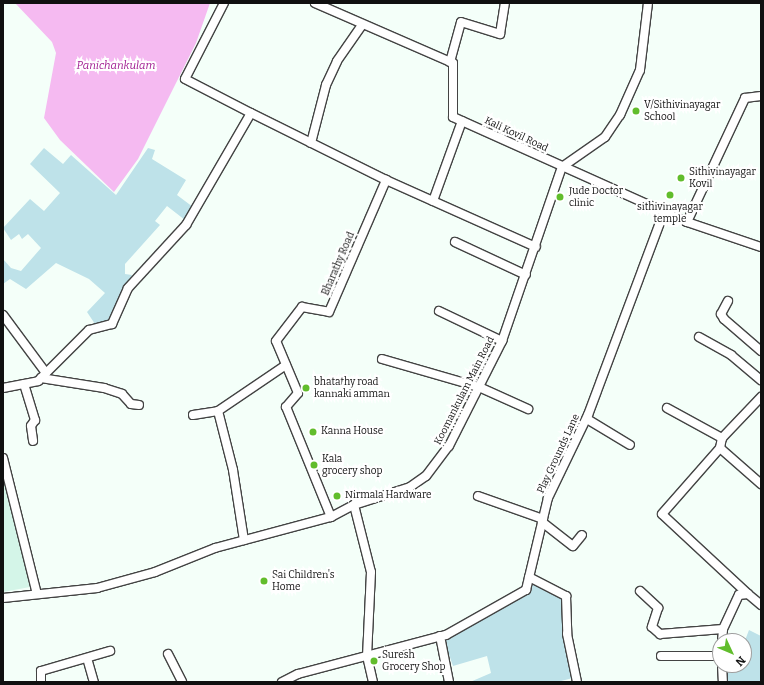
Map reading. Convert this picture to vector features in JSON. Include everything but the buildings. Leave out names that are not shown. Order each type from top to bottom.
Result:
[{"type":"street","points":[[224,3],[185,79],[386,180],[536,246]]},
{"type":"street","points":[[315,3],[327,10],[450,62]]},
{"type":"street","points":[[327,10],[334,3]]},
{"type":"street","points":[[433,201],[462,121],[453,117],[450,62],[461,22],[500,34],[505,3]]},
{"type":"street","points":[[562,167],[605,137],[620,115],[640,70],[648,3]]},
{"type":"street","points":[[311,143],[326,85],[337,61],[362,25]]},
{"type":"street","points":[[687,222],[744,98],[761,96]]},
{"type":"street","points":[[3,388],[24,384],[43,376],[89,330],[112,324],[128,288],[186,225],[251,113]]},
{"type":"street","name":"Kali Kovil Road","points":[[462,121],[687,222],[761,247]]},
{"type":"street","name":"Koomankulam Main Road","points":[[3,598],[104,586],[244,540],[331,517],[354,505],[410,487],[426,476],[449,446],[502,341],[562,167]]},
{"type":"street","name":"Bharathy Road","points":[[331,517],[286,407],[298,393],[276,341],[302,307],[329,312],[386,180]]},
{"type":"street","name":"Play Grounds Lane","points":[[282,682],[440,636],[526,590],[548,498],[587,418],[664,212]]},
{"type":"street","points":[[456,242],[526,275]]},
{"type":"street","points":[[728,301],[721,314],[724,319],[761,351]]},
{"type":"street","points":[[439,311],[502,341]]},
{"type":"street","points":[[3,315],[43,376],[104,388],[122,394],[131,404],[140,405]]},
{"type":"street","points":[[699,337],[731,355],[761,380]]},
{"type":"street","points":[[382,359],[480,387],[528,408]]},
{"type":"street","points":[[193,415],[218,411],[286,365]]},
{"type":"street","points":[[24,384],[35,420],[31,426],[33,441]]},
{"type":"street","points":[[761,397],[722,438],[720,448],[662,514],[761,605]]},
{"type":"street","points":[[667,408],[722,438]]},
{"type":"street","points":[[218,411],[233,470],[244,540]]},
{"type":"street","points":[[587,418],[630,445]]},
{"type":"street","points":[[720,448],[761,484]]},
{"type":"street","points":[[3,458],[38,594]]},
{"type":"street","points":[[478,496],[543,520],[572,546],[582,535]]},
{"type":"street","points":[[354,505],[371,572],[368,656],[373,682]]},
{"type":"street","points":[[529,576],[566,596],[567,634],[577,682]]},
{"type":"street","points":[[640,592],[658,608],[652,627],[660,634],[723,629]]},
{"type":"street","points":[[723,633],[723,629],[739,595],[748,594]]},
{"type":"street","points":[[440,636],[449,682]]},
{"type":"street","points":[[41,682],[41,671],[110,651]]},
{"type":"street","points":[[168,654],[182,682]]},
{"type":"street","points":[[661,656],[712,656]]},
{"type":"street","points":[[87,658],[94,682]]},
{"type":"green space","points":[[3,473],[30,587],[3,592]]},
{"type":"shaded area","points":[[44,148],[63,164],[71,155],[116,195],[148,148],[155,150],[152,159],[186,180],[177,195],[193,207],[185,220],[167,206],[155,221],[160,225],[125,264],[125,274],[132,275],[109,322],[95,324],[87,312],[105,293],[89,279],[56,263],[26,289],[10,279],[3,284],[3,259],[11,268],[21,271],[41,248],[28,234],[22,239],[19,234],[11,240],[3,228],[30,199],[44,211],[60,193],[30,164]]},
{"type":"shaded area","points":[[532,582],[561,599],[573,678],[557,682],[470,682],[491,673],[487,656],[453,666],[444,640],[531,589]]},
{"type":"shaded area","points":[[749,630],[761,636],[761,682],[727,682],[726,673],[752,673],[752,633],[748,633]]},
{"type":"water","name":"Panichankulam","points":[[15,3],[210,3],[196,43],[138,159],[114,192],[60,140],[44,118],[56,53],[52,42]]},
{"type":"place","name":"V/Sithivinayagar School","points":[[636,111]]},
{"type":"place","name":"Sithivinayagar Kovil","points":[[681,178]]},
{"type":"place","name":"sithivinayagar temple","points":[[670,195]]},
{"type":"place","name":"Jude Doctor clinic","points":[[560,197]]},
{"type":"place","name":"bhatathy road kannaki amman","points":[[306,388]]},
{"type":"place","name":"Kanna House","points":[[313,432]]},
{"type":"place","name":"Kala grocery shop","points":[[314,465]]},
{"type":"place","name":"Nirmala Hardware","points":[[337,496]]},
{"type":"place","name":"Sai Children's Home","points":[[264,581]]},
{"type":"place","name":"Suresh Grocery Shop","points":[[374,661]]}]
